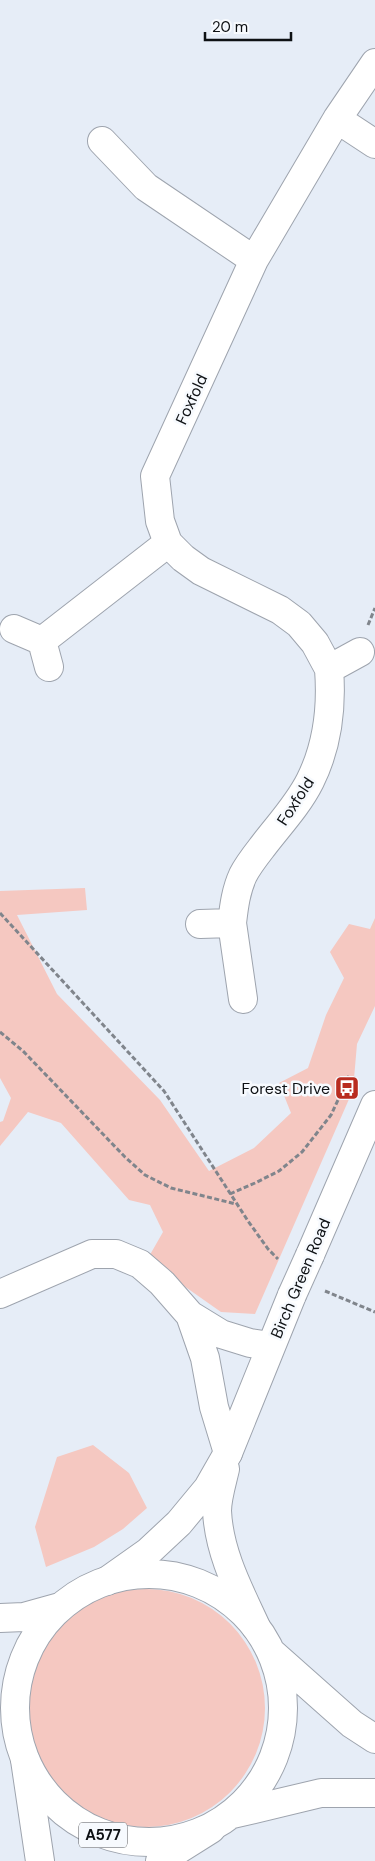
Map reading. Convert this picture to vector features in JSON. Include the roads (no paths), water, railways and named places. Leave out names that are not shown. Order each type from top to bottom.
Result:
[{"type":"street","name":"Foxfold","points":[[243,1000],[232,923],[235,898],[244,873],[310,782],[319,760],[329,715],[331,689],[329,669],[315,643],[299,624],[280,610],[201,571],[183,558],[168,543],[160,521],[155,476],[254,260],[337,119],[375,63]]},
{"type":"street","points":[[337,119],[375,144]]},
{"type":"street","points":[[102,141],[146,187],[254,260]]},
{"type":"street","points":[[42,642],[168,543]]},
{"type":"street","points":[[14,629],[42,642],[49,667]]},
{"type":"street","points":[[329,669],[360,652]]},
{"type":"street","points":[[200,924],[232,923]]},
{"type":"street","name":"Birch Green Road","points":[[107,1580],[148,1552],[178,1523],[208,1488],[228,1453],[270,1346],[375,1105]]},
{"type":"street","points":[[0,1294],[92,1254],[116,1254],[140,1264],[162,1283],[190,1314],[221,1334],[250,1343],[270,1346]]},
{"type":"street","points":[[190,1314],[205,1358],[214,1407],[228,1453]]},
{"type":"street","name":"Birch Green Road","points":[[228,1453],[217,1509],[221,1543],[230,1573],[256,1627]]},
{"type":"street","name":"A577","points":[[272,1653],[283,1696],[280,1740],[263,1781],[233,1814],[211,1829],[176,1840],[158,1842],[139,1842],[103,1835],[70,1817],[44,1792],[14,1740],[15,1703],[21,1667],[36,1635],[60,1608],[82,1591],[107,1580],[152,1574],[196,1582],[235,1605],[256,1627],[272,1653],[352,1724],[375,1739]]},
{"type":"street","name":"A577","points":[[0,1618],[24,1617],[60,1608]]},
{"type":"street","points":[[14,1740],[35,1814],[40,1861]]},
{"type":"street","name":"A577","points":[[233,1814],[321,1793],[375,1793]]},
{"type":"street","points":[[160,1861],[211,1829]]},
{"type":"place","name":"Forest Drive","points":[[347,1088]]}]
